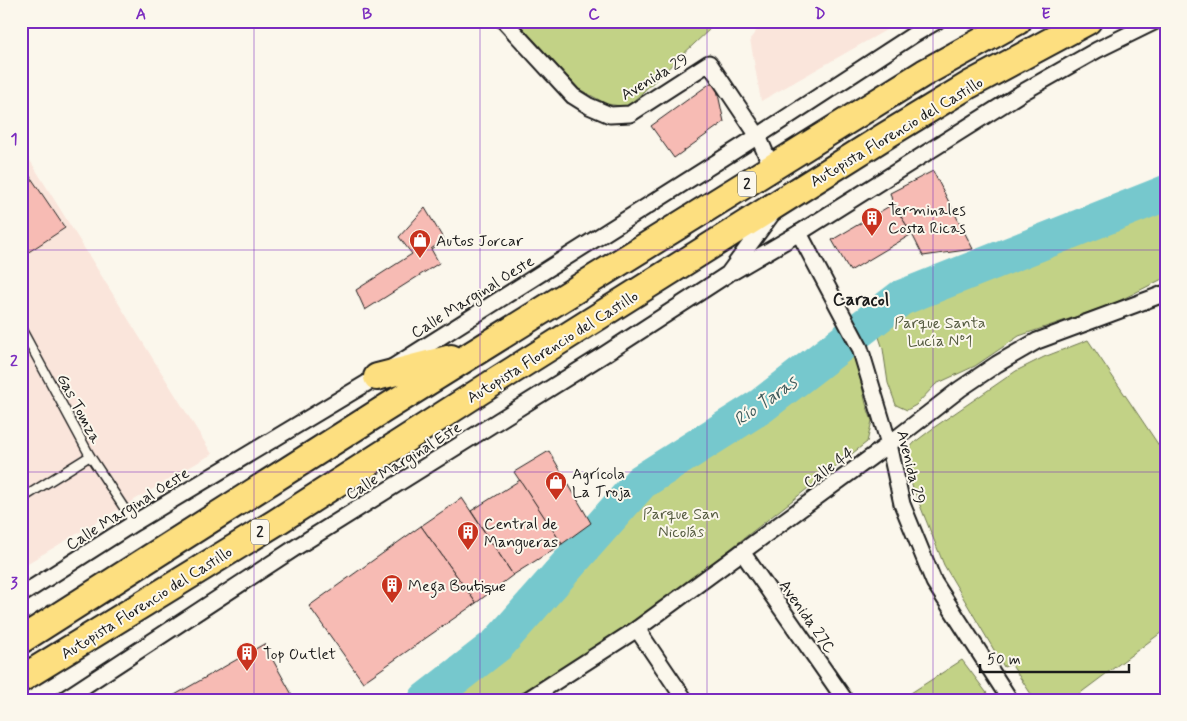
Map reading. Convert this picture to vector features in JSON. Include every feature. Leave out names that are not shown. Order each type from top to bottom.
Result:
[{"type":"highway","name":"Autopista Florencio del Castillo","points":[[21,640],[478,350],[924,73],[1018,21]]},
{"type":"highway","name":"Autopista Florencio del Castillo","points":[[21,679],[275,523],[782,201],[969,86],[1088,21]]},
{"type":"highway","points":[[377,377],[478,350]]},
{"type":"street","name":"Avenida 29","points":[[504,21],[573,96],[589,106],[610,115],[630,114],[709,63],[758,136]]},
{"type":"street","name":"Calle Marginal Oeste","points":[[21,596],[134,523],[377,377],[937,21]]},
{"type":"street","points":[[728,274],[800,233],[1023,92],[1097,50],[1156,21]]},
{"type":"street","points":[[758,136],[772,168]]},
{"type":"street","name":"Calle Marginal Este","points":[[63,700],[298,546],[597,359],[728,274],[782,201]]},
{"type":"street","name":"Avenida 29","points":[[800,233],[860,348],[889,444],[902,504],[934,582],[1010,700]]},
{"type":"street","name":"Calle 44","points":[[527,700],[637,629],[996,364],[1037,341],[1165,295]]},
{"type":"street","name":"Avenida 27C","points":[[742,552],[845,700]]},
{"type":"street","points":[[637,629],[685,700]]},
{"type":"lane","name":"Gas Tomza","points":[[21,328],[24,337],[90,456],[21,499]]},
{"type":"lane","points":[[90,456],[134,523]]},
{"type":"shaded area","points":[[764,21],[902,21],[761,101],[750,39]]},
{"type":"shaded area","points":[[21,146],[212,454],[21,567]]},
{"type":"green space","points":[[516,21],[716,21],[711,28],[627,107],[607,104],[579,89]]},
{"type":"green space","name":"Parque Santa Lucía Nº1","points":[[1166,199],[1166,277],[1113,304],[1019,336],[975,366],[936,384],[916,405],[907,410],[896,405],[888,383],[883,349],[873,319],[918,291]]},
{"type":"green space","name":"Parque San Nicolás","points":[[851,339],[866,404],[872,421],[867,442],[633,625],[509,700],[429,700],[500,645],[624,509],[644,484],[765,406]]},
{"type":"green space","points":[[1088,340],[1166,456],[1166,629],[1071,700],[1035,700],[1011,664],[1004,667],[944,565],[907,473],[905,453],[915,442],[936,426],[1016,371],[1044,357]]},
{"type":"green space","points":[[962,660],[992,700],[900,700]]},
{"type":"building","points":[[715,80],[724,122],[674,158],[651,126]]},
{"type":"building","points":[[21,163],[65,228],[21,257]]},
{"type":"building","points":[[933,171],[973,249],[923,256],[893,204],[890,193]]},
{"type":"building","name":"Terminales Costa Ricas","points":[[893,204],[912,234],[850,271],[832,240]]},
{"type":"building","name":"Autos Jorcar","points":[[425,208],[444,240],[431,249],[439,263],[365,310],[356,290],[412,254],[399,237]]},
{"type":"building","name":"Agrícola La Troja","points":[[549,451],[591,523],[562,544],[514,472]]},
{"type":"building","points":[[520,480],[562,544],[513,575],[471,511]]},
{"type":"building","name":"Central de Mangueras","points":[[462,498],[513,575],[476,603],[421,526]]},
{"type":"building","name":"Mega Boutique","points":[[421,526],[476,603],[363,682],[309,606]]},
{"type":"building","name":"Top Outlet","points":[[264,644],[295,700],[166,700]]},
{"type":"waterway","name":"Río Taras","points":[[426,700],[498,644],[641,482],[761,406],[901,298],[1166,193]]},
{"type":"place","name":"Terminales Costa Ricas","points":[[872,237]]},
{"type":"place","name":"Autos Jorcar","points":[[420,259]]},
{"type":"place","name":"Agrícola La Troja","points":[[556,501]]},
{"type":"place","name":"Central de Mangueras","points":[[468,551]]},
{"type":"place","name":"Mega Boutique","points":[[392,604]]},
{"type":"place","name":"Top Outlet","points":[[247,672]]},
{"type":"district","name":"Caracol","points":[[861,299]]}]
